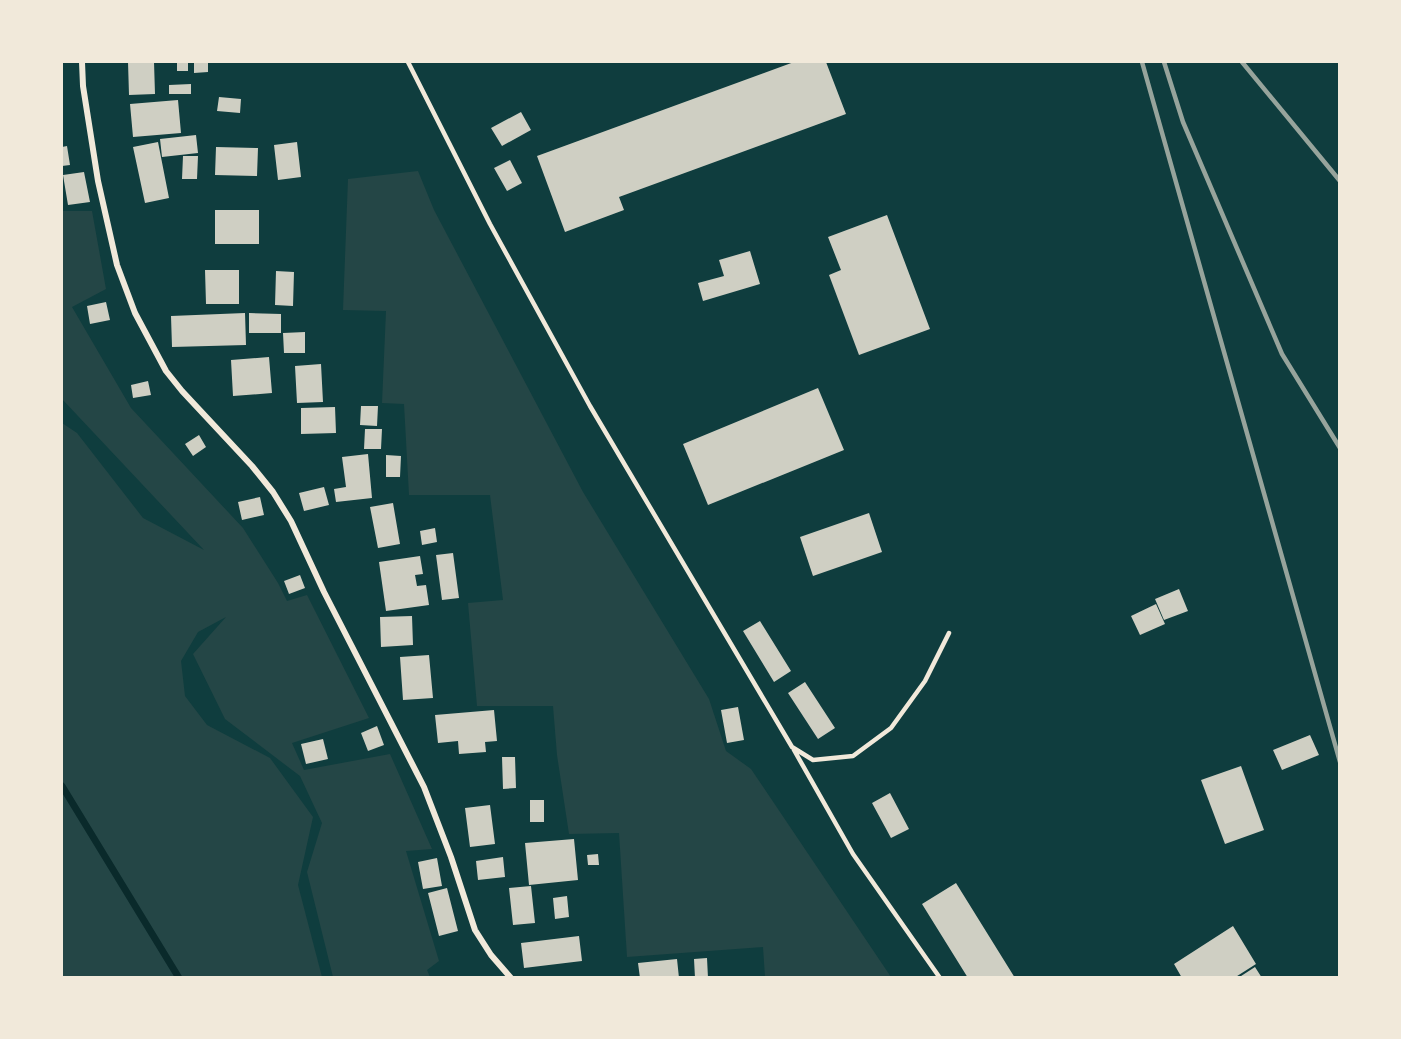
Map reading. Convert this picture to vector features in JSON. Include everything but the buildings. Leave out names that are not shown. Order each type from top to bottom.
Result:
[{"type":"street","points":[[82,62],[83,86],[98,181],[117,265],[135,313],[166,371],[252,466],[273,492],[291,521],[324,592],[424,787],[452,857],[475,930],[490,955],[511,978]]},
{"type":"lane","points":[[408,62],[490,224],[590,406],[792,747],[852,854],[940,978]]},
{"type":"lane","points":[[792,747],[813,760],[853,756],[891,728],[925,681],[949,633]]},
{"type":"shaded area","points":[[418,171],[434,210],[583,492],[709,699],[726,751],[751,769],[891,977],[765,977],[763,947],[627,957],[619,833],[569,834],[557,755],[553,706],[477,706],[468,603],[503,600],[490,495],[409,495],[404,404],[382,403],[386,311],[343,310],[348,179]]},
{"type":"shaded area","points":[[62,211],[92,211],[106,289],[72,307],[131,408],[243,528],[287,601],[307,595],[369,718],[292,743],[304,770],[390,754],[432,849],[406,851],[439,961],[427,970],[430,977],[333,977],[307,872],[322,823],[300,776],[225,719],[193,654],[226,617],[198,632],[181,661],[185,696],[207,725],[270,758],[313,817],[298,885],[322,977],[62,977],[62,423],[77,433],[143,518],[204,550],[62,399]]},
{"type":"waterway","points":[[62,786],[179,978]]},
{"type":"railway","points":[[1142,62],[1340,762]]},
{"type":"railway","points":[[1164,62],[1183,122],[1282,354],[1340,448]]},
{"type":"railway","points":[[1242,62],[1340,181]]}]
